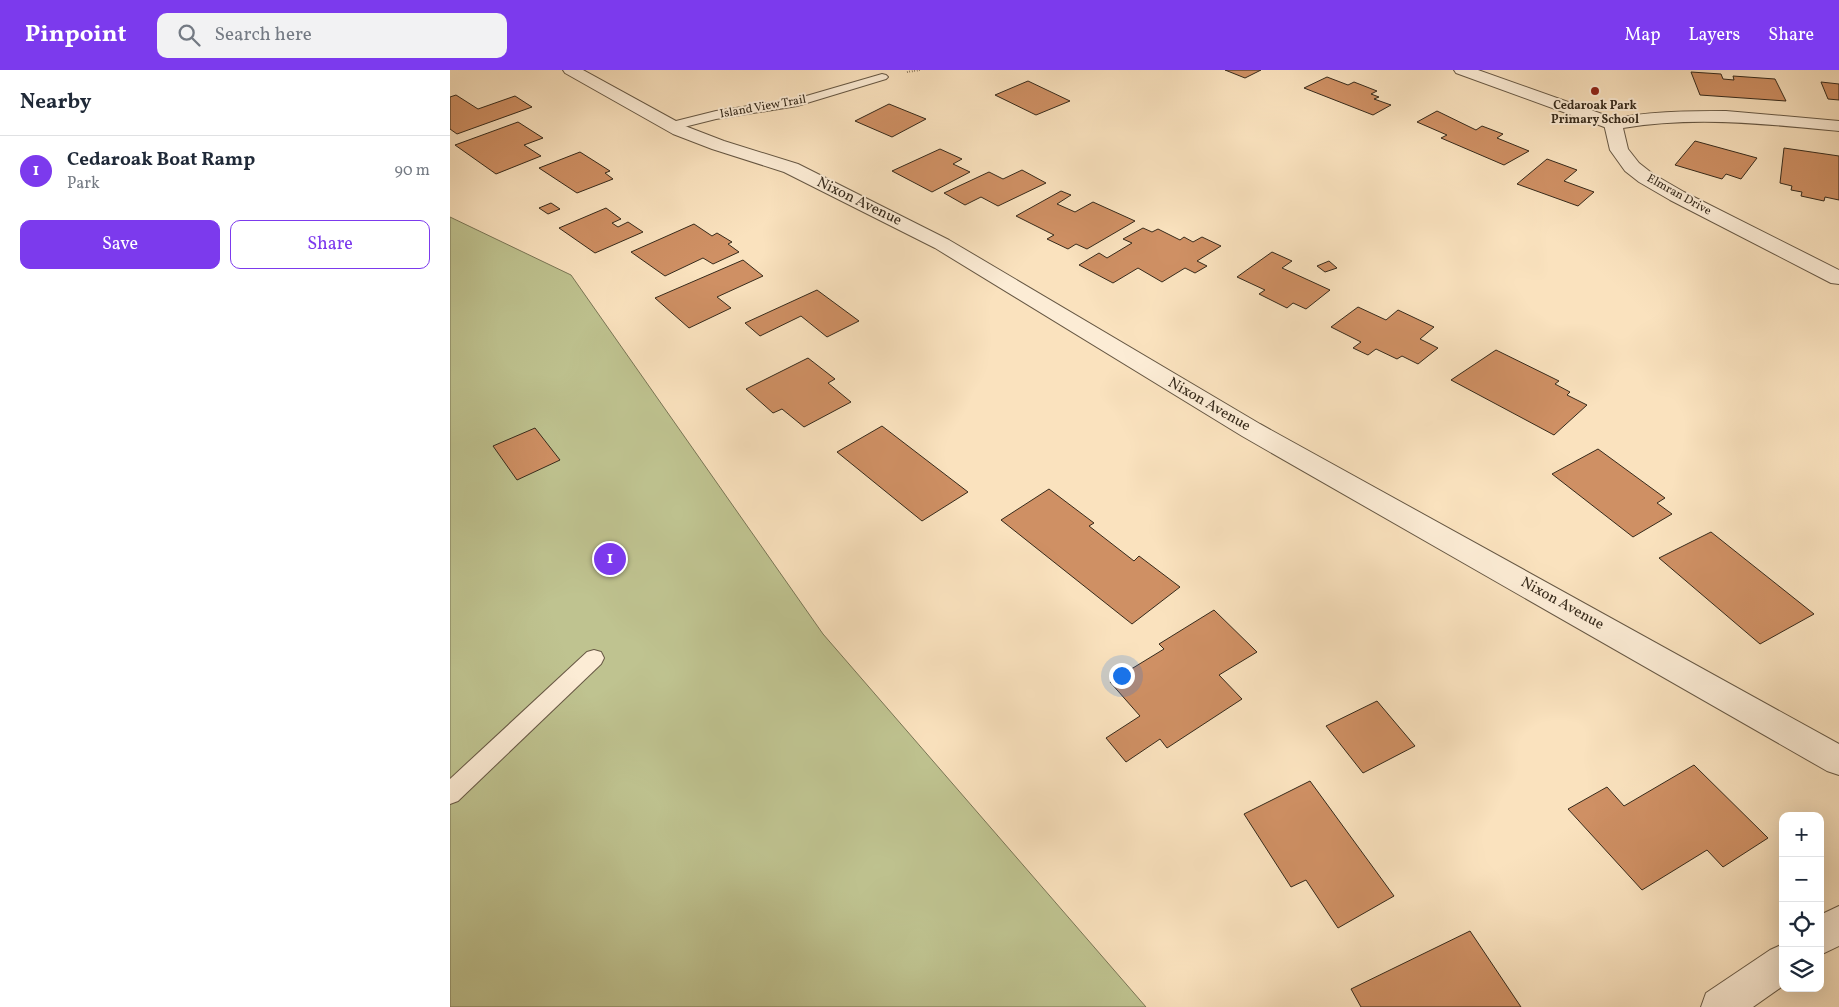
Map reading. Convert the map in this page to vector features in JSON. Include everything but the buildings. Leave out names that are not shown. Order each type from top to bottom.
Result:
[{"type":"street","name":"Nixon Avenue","points":[[571,70],[672,126],[718,145],[791,168],[912,228],[1243,425],[1839,761]]},
{"type":"street","points":[[1467,71],[1613,124],[1653,117],[1692,115],[1839,126]]},
{"type":"street","name":"Elmran Drive","points":[[1613,124],[1619,150],[1632,167],[1646,178],[1677,196],[1839,278]]},
{"type":"street","points":[[1824,934],[1839,924]]},
{"type":"street","points":[[1720,1007],[1779,966]]},
{"type":"lane","name":"Island View Trail","points":[[672,126],[716,115],[797,102],[882,77]]},
{"type":"lane","points":[[450,794],[594,658]]},
{"type":"green space","points":[[450,217],[571,275],[823,634],[1146,1007],[450,1007]]},
{"type":"place","name":"Cedaroak Park Primary School","points":[[1595,91]]},
{"type":"place","name":"Cedaroak Boat Ramp","points":[[610,559]]}]
